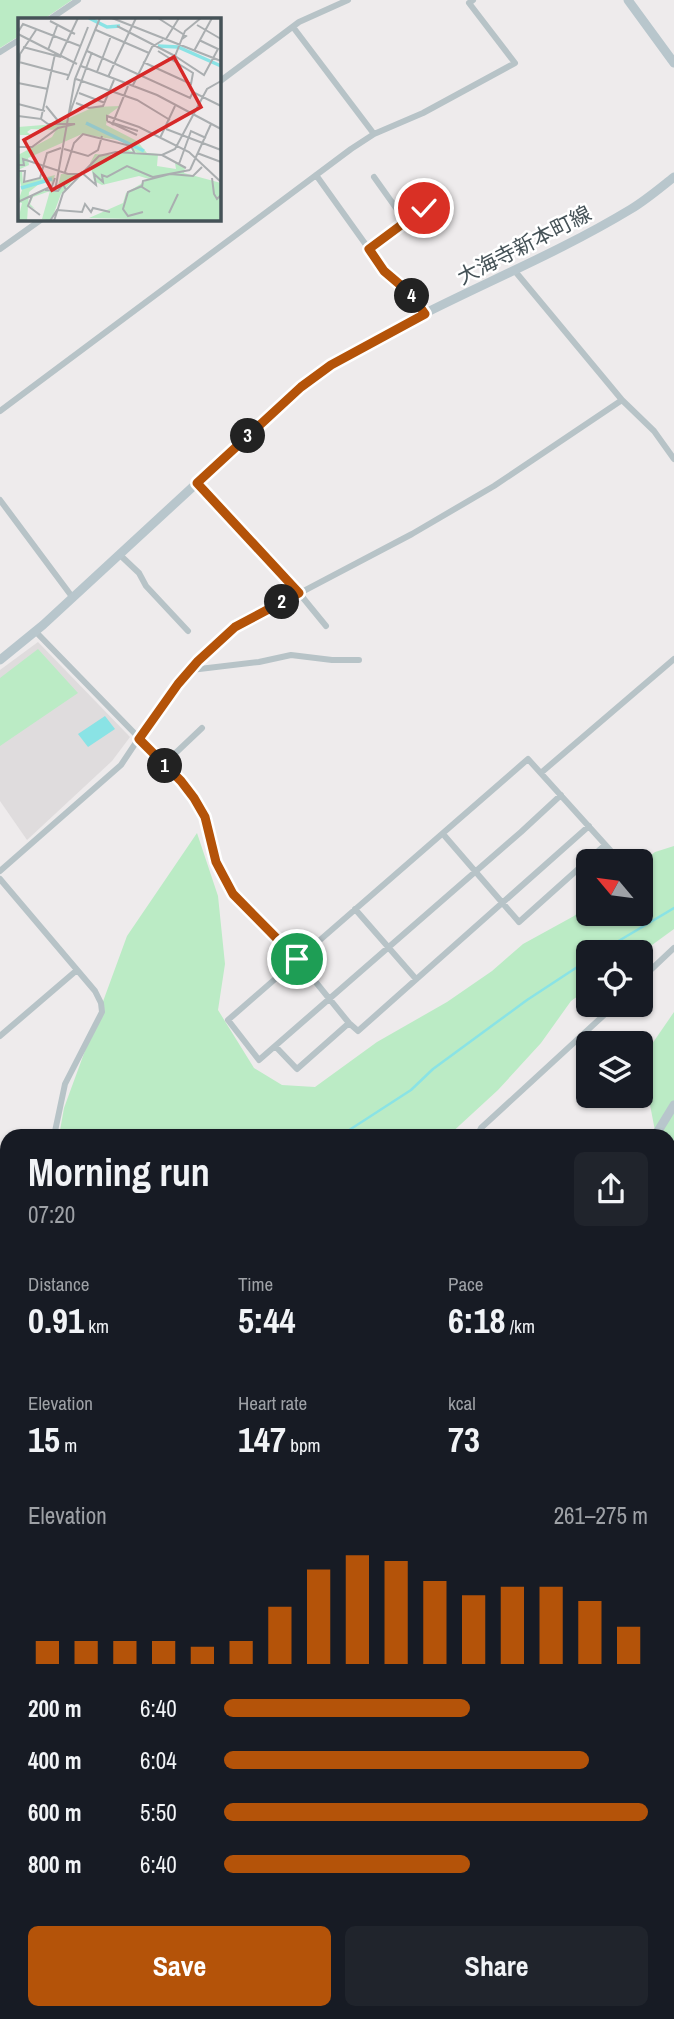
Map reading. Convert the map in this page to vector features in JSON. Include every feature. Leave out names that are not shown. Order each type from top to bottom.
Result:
[{"type":"main road","points":[[628,0],[674,63]]},
{"type":"main road","name":"大海寺新本町線","points":[[0,660],[36,632],[301,387],[331,365],[425,314],[578,239],[624,213],[674,177]]},
{"type":"main road","points":[[659,1129],[674,1105]]},
{"type":"street","points":[[51,18],[78,0]]},
{"type":"street","points":[[220,81],[299,22],[348,0]]},
{"type":"street","points":[[0,411],[374,134],[423,113],[515,63],[470,1]]},
{"type":"street","points":[[293,27],[374,134]]},
{"type":"street","points":[[0,52],[18,41]]},
{"type":"street","points":[[316,175],[384,271],[411,294],[425,314]]},
{"type":"street","points":[[374,177],[406,222]]},
{"type":"street","points":[[369,249],[424,208]]},
{"type":"street","points":[[0,249],[41,220]]},
{"type":"street","points":[[514,270],[622,400],[654,431],[674,458]]},
{"type":"street","points":[[0,870],[121,765],[153,717],[191,670],[235,627],[412,534],[494,486],[622,400]]},
{"type":"street","points":[[197,483],[326,626]]},
{"type":"street","points":[[0,500],[73,598]]},
{"type":"street","points":[[120,555],[139,573],[146,586],[188,631]]},
{"type":"street","points":[[36,632],[194,798],[205,817],[216,862],[233,894],[297,959],[358,1031],[589,826]]},
{"type":"street","points":[[191,670],[259,662],[291,655],[359,660]]},
{"type":"street","points":[[542,772],[674,659]]},
{"type":"street","points":[[164,765],[202,728]]},
{"type":"street","points":[[561,796],[259,1060],[228,1020],[528,759],[609,849]]},
{"type":"street","points":[[443,834],[519,922],[605,845]]},
{"type":"street","points":[[0,879],[95,991],[101,1003],[102,1013],[65,1084],[55,1129]]},
{"type":"street","points":[[355,909],[416,979]]},
{"type":"street","points":[[653,968],[674,948]]},
{"type":"street","points":[[0,1036],[77,970]]},
{"type":"street","points":[[480,1129],[602,1017]]},
{"type":"street","points":[[276,1046],[296,1069],[349,1023]]},
{"type":"shaded area","points":[[38,642],[130,737],[112,761],[27,840],[0,801],[0,670]]},
{"type":"green space","points":[[0,0],[72,0],[45,18],[18,18],[18,37],[0,48]]},
{"type":"green space","points":[[38,649],[78,693],[0,746],[0,678]]},
{"type":"green space","points":[[197,833],[218,896],[225,964],[218,1010],[254,1068],[282,1085],[315,1087],[377,1042],[447,1002],[492,971],[523,944],[576,914],[576,926],[653,926],[653,854],[674,846],[674,929],[653,944],[653,940],[576,940],[576,997],[541,1043],[498,1090],[456,1129],[60,1129],[64,1108],[127,936]]},
{"type":"green space","points":[[674,1012],[674,1129],[655,1129],[651,1108],[653,1108],[653,1043]]},
{"type":"water","points":[[105,716],[115,729],[88,747],[78,734]]},
{"type":"waterway","points":[[620,940],[674,908]]},
{"type":"waterway","points":[[351,1129],[411,1090],[433,1069],[576,968]]},
{"type":"route","points":[[297,959],[233,894],[216,862],[205,817],[194,798],[139,739],[178,684],[198,661],[235,627],[299,593],[197,483],[301,387],[331,365],[425,314],[411,294],[384,271],[369,249],[424,208]]}]
